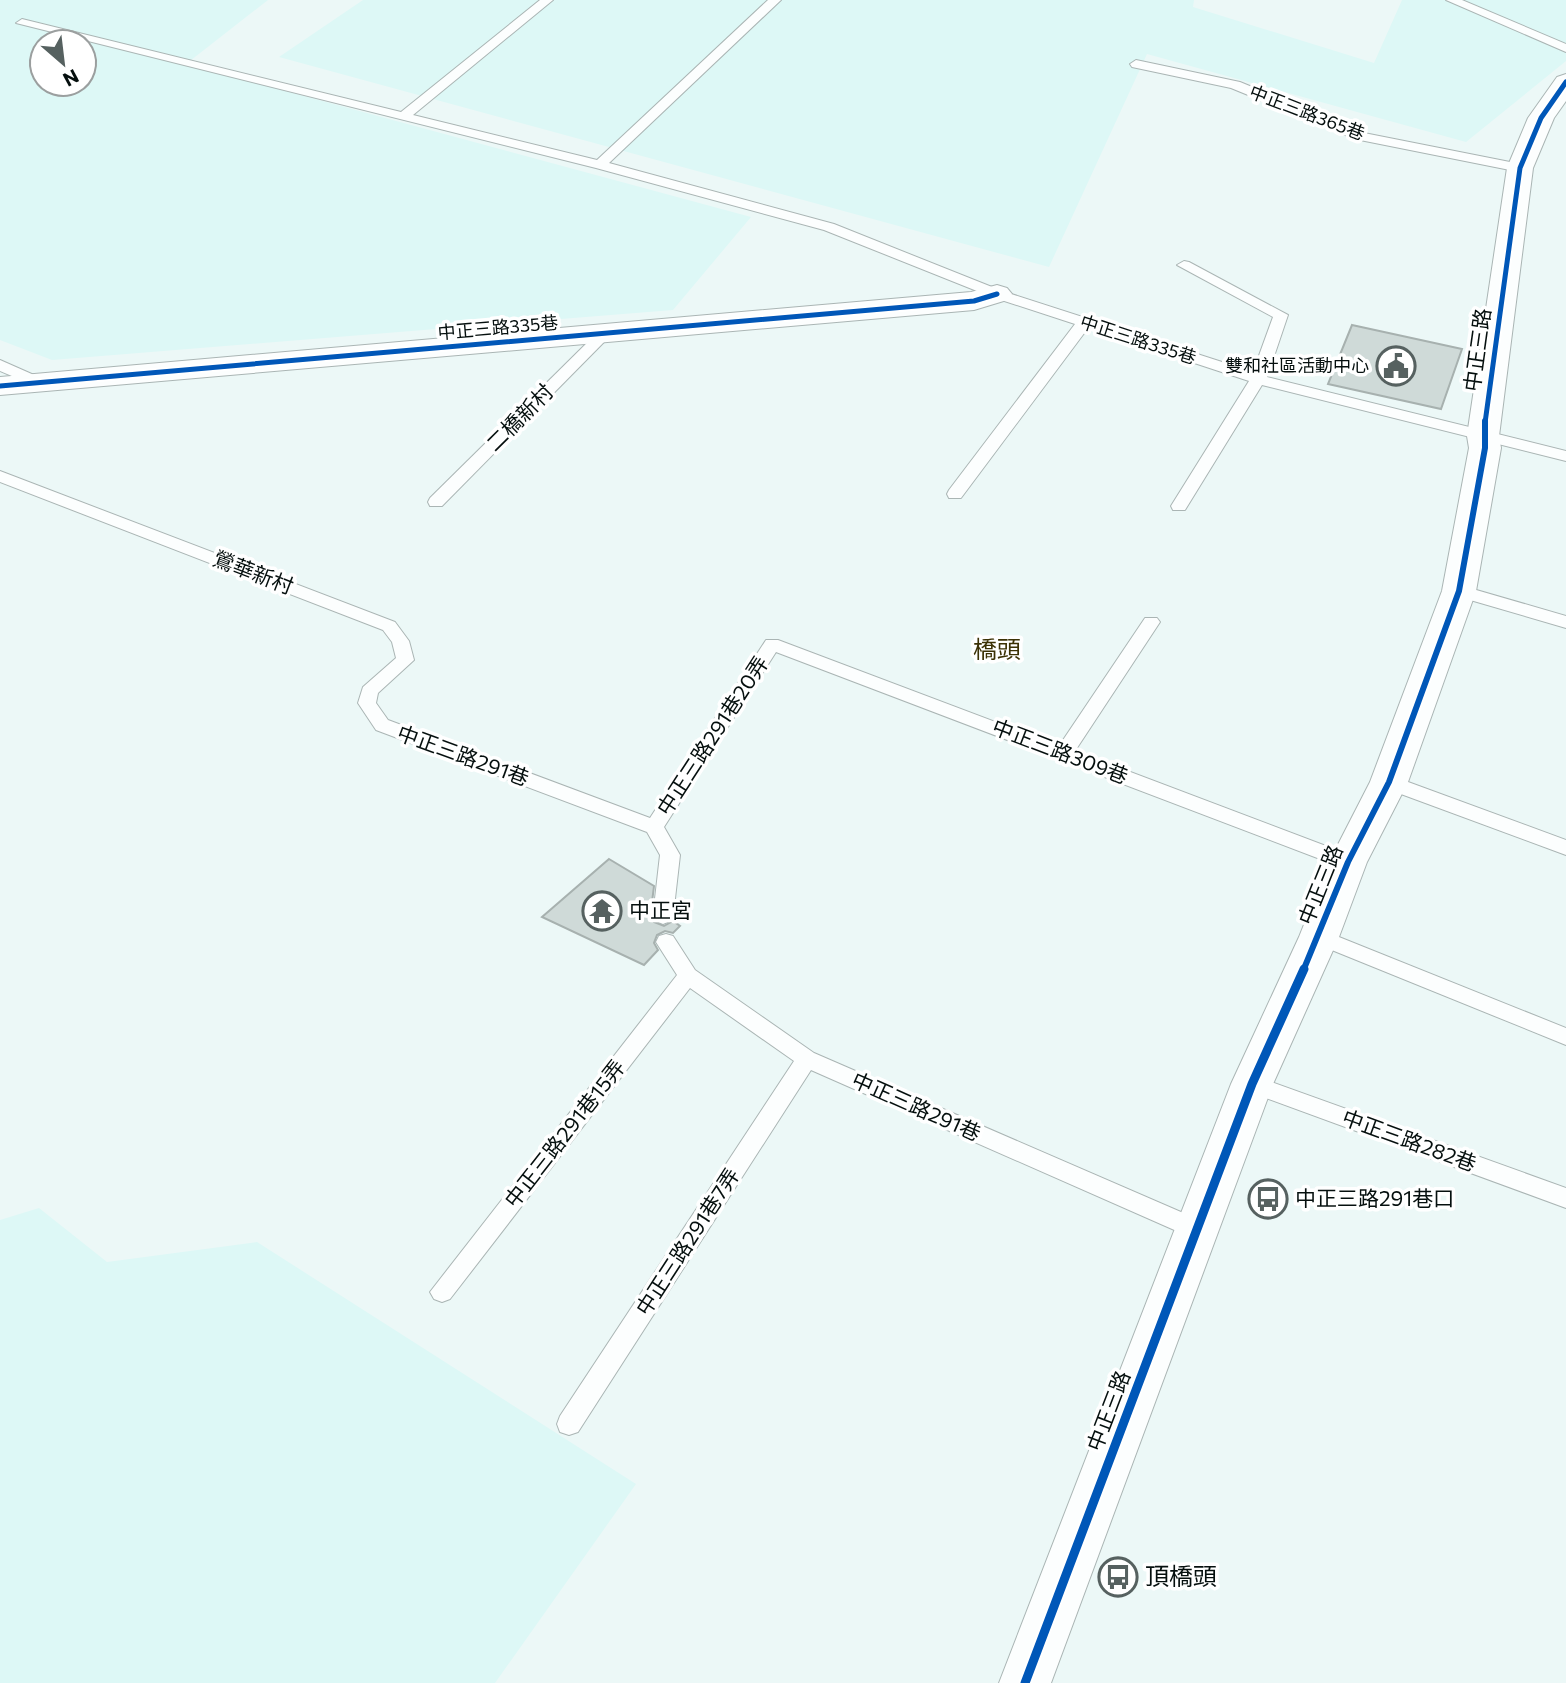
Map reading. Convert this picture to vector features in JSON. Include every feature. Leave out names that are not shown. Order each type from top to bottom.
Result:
[{"type":"street","name":"中正三路","points":[[1025,1683],[1252,1084],[1319,937],[1348,862],[1389,782],[1459,591],[1485,448],[1483,436],[1520,168],[1541,118],[1566,82]]},
{"type":"street","name":"中正三路335巷","points":[[0,386],[974,301],[997,294]]},
{"type":"lane","points":[[403,117],[547,0]]},
{"type":"lane","points":[[600,165],[775,0]]},
{"type":"lane","points":[[1452,0],[1566,48]]},
{"type":"lane","name":"中正三路335巷","points":[[22,23],[600,165],[829,227],[997,294],[1258,379],[1566,456]]},
{"type":"lane","name":"中正三路365巷","points":[[1136,64],[1235,85],[1360,135],[1520,168]]},
{"type":"lane","points":[[1179,506],[1258,379],[1281,316],[1184,265]]},
{"type":"lane","points":[[955,494],[1084,323]]},
{"type":"lane","name":"二橋新村","points":[[436,502],[604,334]]},
{"type":"lane","points":[[0,365],[38,382]]},
{"type":"lane","name":"鶯華新村","points":[[0,475],[389,626],[400,641],[405,660],[369,691],[367,703],[382,725]]},
{"type":"lane","points":[[1459,591],[1566,622]]},
{"type":"lane","points":[[1064,752],[1151,622]]},
{"type":"lane","name":"中正三路309巷","points":[[772,644],[1064,752],[1348,862]]},
{"type":"lane","name":"中正三路291巷20弄","points":[[654,827],[772,644]]},
{"type":"lane","name":"中正三路291巷","points":[[382,725],[654,827]]},
{"type":"lane","points":[[1389,782],[1566,848]]},
{"type":"lane","points":[[654,827],[670,855],[663,916]]},
{"type":"lane","points":[[1319,937],[1566,1037]]},
{"type":"lane","name":"中正三路291巷","points":[[666,942],[688,976],[807,1059],[1196,1229]]},
{"type":"lane","name":"中正三路291巷15弄","points":[[442,1292],[688,976]]},
{"type":"lane","name":"中正三路291巷7弄","points":[[569,1424],[807,1059]]},
{"type":"lane","name":"中正三路282巷","points":[[1252,1084],[1566,1198]]},
{"type":"shaded area","points":[[0,0],[268,0],[186,64],[751,217],[673,310],[52,360],[0,340]]},
{"type":"shaded area","points":[[363,0],[1194,0],[1193,7],[1374,63],[1402,0],[1566,0],[1566,61],[1466,142],[1147,54],[1049,267],[279,57]]},
{"type":"shaded area","points":[[39,1208],[107,1262],[257,1242],[636,1484],[495,1683],[0,1683],[0,1220]]},
{"type":"building","name":"雙和社區活動中心","points":[[1352,325],[1462,349],[1441,409],[1328,384]]},
{"type":"building","name":"中正宮","points":[[609,859],[654,886],[652,902],[647,907],[651,909],[654,922],[664,926],[673,921],[680,926],[673,933],[665,931],[657,935],[654,943],[658,950],[644,965],[542,917]]},
{"type":"cycle path","points":[[1025,1683],[1252,1084],[1319,937],[1348,862],[1389,782],[1459,591],[1485,448],[1483,436],[1520,168],[1541,118],[1566,82]]},
{"type":"cycle path","points":[[0,386],[974,301],[997,294]]},
{"type":"place","name":"雙和社區活動中心","points":[[1396,366]]},
{"type":"place","name":"中正宮","points":[[602,911]]},
{"type":"place","name":"中正三路291巷口","points":[[1268,1199]]},
{"type":"place","name":"頂橋頭","points":[[1118,1577]]},
{"type":"district","name":"橋頭","points":[[997,650]]}]
